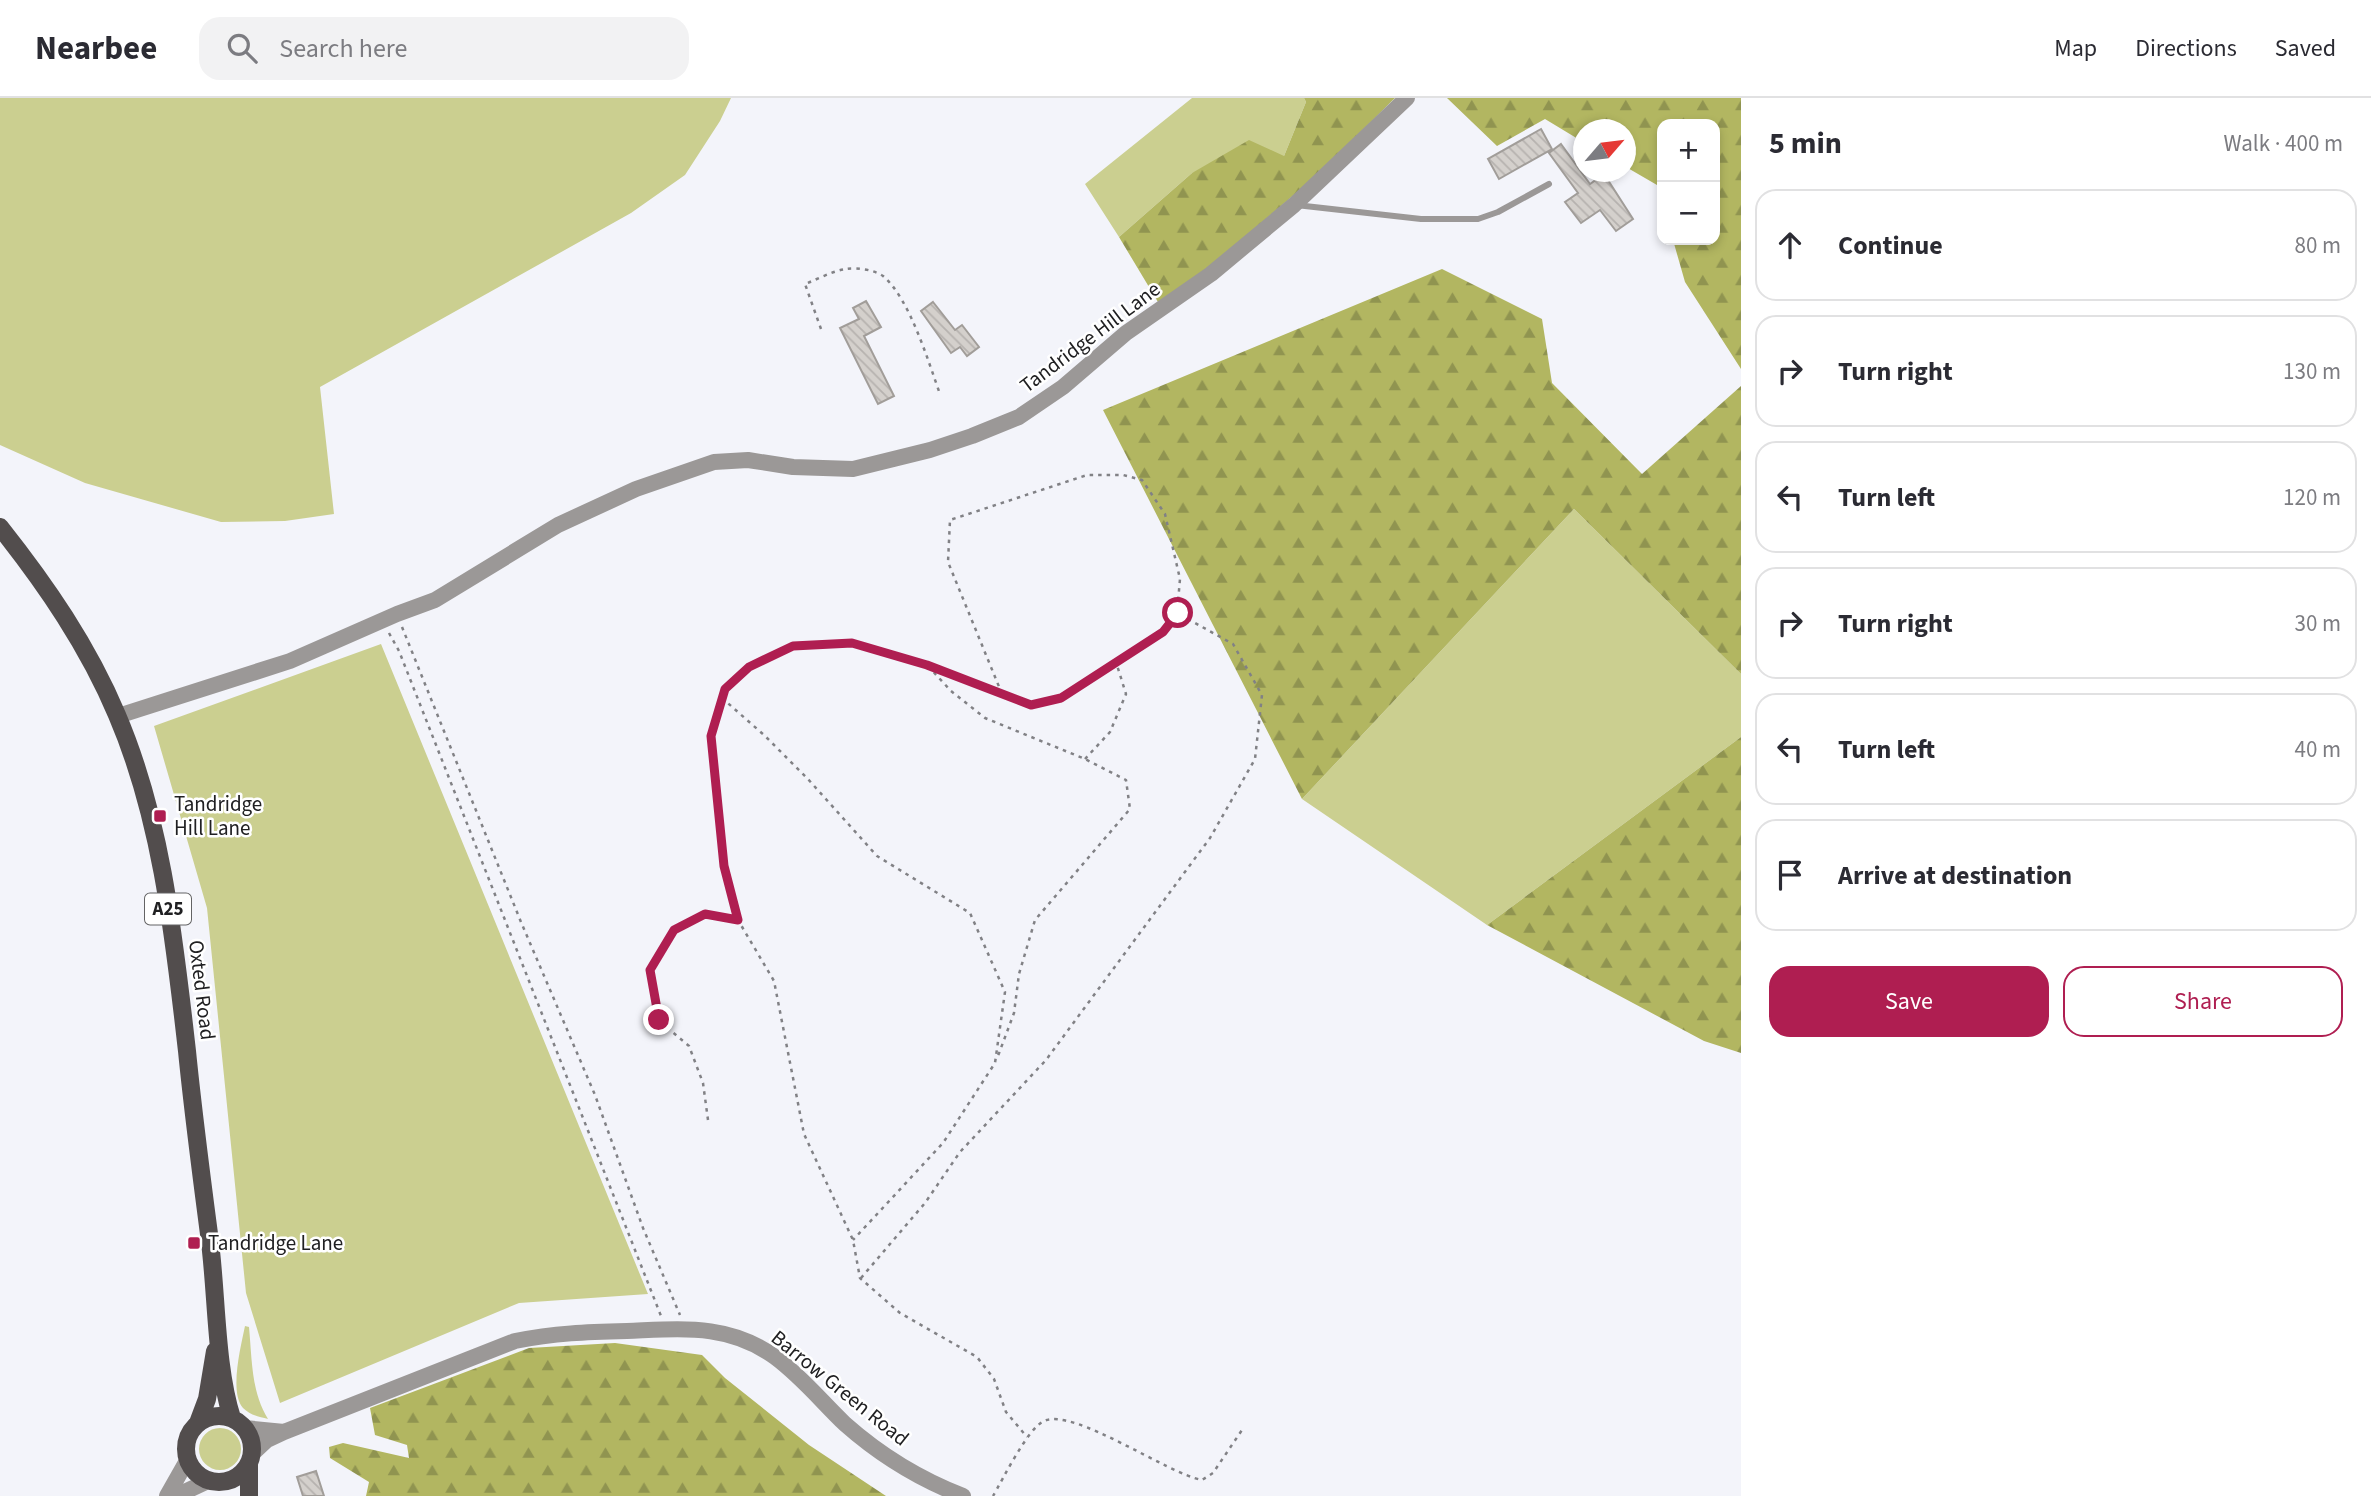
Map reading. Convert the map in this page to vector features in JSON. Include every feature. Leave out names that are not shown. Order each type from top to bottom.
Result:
[{"type":"main road","name":"Oxted Road","points":[[0,527],[39,576],[83,646],[118,716],[142,787],[160,859],[177,966],[215,1281],[226,1397],[239,1423]]},
{"type":"main road","name":"Oxted Road","points":[[198,1423],[207,1399],[219,1330]]},
{"type":"main road","points":[[249,1496],[251,1459],[251,1438],[239,1423],[221,1415],[208,1417],[198,1423],[187,1441],[188,1459],[193,1469],[218,1486],[235,1477],[251,1459]]},
{"type":"street","name":"Tandridge Hill Lane","points":[[118,716],[290,661],[435,600],[558,525],[636,489],[714,462],[748,460],[793,467],[853,469],[930,450],[1019,416],[1063,387],[1126,332],[1212,274],[1294,205],[1407,98]]},
{"type":"street","name":"Barrow Green Road","points":[[251,1459],[267,1440],[284,1432],[515,1340],[556,1333],[685,1328],[717,1331],[744,1340],[775,1357],[813,1390],[844,1423],[884,1455],[935,1485],[963,1496]]},
{"type":"street","name":"Barrow Green Road","points":[[239,1423],[284,1432]]},
{"type":"street","points":[[167,1496],[188,1459]]},
{"type":"street","points":[[176,1496],[218,1486]]},
{"type":"lane","points":[[1294,205],[1421,219],[1478,219],[1498,212],[1549,184]]},
{"type":"path","points":[[821,329],[805,284],[847,269],[863,269],[882,275],[900,299],[915,327],[940,394]]},
{"type":"path","points":[[1002,694],[948,562],[950,520],[1087,475],[1123,475],[1142,480],[1165,514],[1180,579],[1178,613],[1163,632],[1061,698],[1031,705],[1002,694],[927,665],[852,643],[793,646],[749,667],[725,689],[711,736],[724,866],[738,920],[774,981],[804,1134],[853,1240],[860,1278],[900,1313],[977,1357],[994,1379],[1006,1412],[1027,1437]]},
{"type":"path","points":[[860,1278],[925,1203],[960,1152],[1046,1060],[1210,838],[1255,759],[1262,695],[1233,644],[1178,613]]},
{"type":"path","points":[[390,617],[399,651],[665,1328]]},
{"type":"path","points":[[390,617],[595,1095],[643,1228],[685,1328]]},
{"type":"path","points":[[1085,759],[1110,732],[1126,694],[1116,662]]},
{"type":"path","points":[[853,1240],[943,1143],[995,1063],[1014,1013],[1018,974],[1035,920],[1130,809],[1126,780],[1085,759],[985,718],[951,691],[927,665]]},
{"type":"path","points":[[722,698],[807,778],[877,856],[971,913],[1005,992],[995,1063]]},
{"type":"path","points":[[708,1120],[703,1083],[689,1046],[659,1020],[650,970],[674,930],[705,914],[738,920]]},
{"type":"path","points":[[993,1496],[1027,1437],[1043,1421],[1062,1419],[1148,1455],[1188,1477],[1202,1480],[1213,1473],[1242,1430]]},
{"type":"green space","points":[[0,98],[731,98],[720,121],[685,175],[631,213],[320,387],[334,514],[285,521],[221,522],[85,483],[0,445]]},
{"type":"green space","points":[[1192,98],[1304,98],[1306,102],[1284,156],[1192,173],[1119,237],[1085,184]]},
{"type":"green space","points":[[1304,98],[1395,98],[1317,175],[1208,269],[1158,302],[1119,237],[1192,173],[1249,140],[1284,156],[1306,102]]},
{"type":"green space","points":[[1447,98],[1741,98],[1741,369],[1685,282],[1674,245],[1720,245],[1720,119],[1657,119],[1657,185],[1636,173],[1636,119],[1573,119],[1573,136],[1545,119],[1497,146]]},
{"type":"green space","points":[[1442,269],[1542,319],[1552,383],[1642,474],[1741,386],[1741,674],[1574,509],[1302,799],[1103,410]]},
{"type":"green space","points":[[1574,509],[1741,674],[1741,737],[1487,925],[1302,799]]},
{"type":"green space","points":[[381,644],[648,1294],[519,1303],[280,1403],[246,1293],[207,908],[154,726]]},
{"type":"green space","points":[[1741,737],[1741,1053],[1704,1041],[1487,925]]},
{"type":"green space","points":[[245,1326],[249,1327],[255,1386],[268,1419],[249,1412],[239,1401],[236,1380]]},
{"type":"green space","points":[[615,1343],[702,1355],[725,1378],[809,1445],[886,1496],[366,1496],[369,1482],[330,1458],[329,1447],[343,1443],[409,1458],[407,1445],[375,1435],[370,1408],[529,1348]]},
{"type":"green space","points":[[220,1428],[235,1434],[241,1449],[235,1464],[220,1470],[205,1464],[199,1449],[205,1434]]},
{"type":"building","points":[[1541,129],[1552,149],[1499,179],[1488,159]]},
{"type":"building","points":[[1561,144],[1573,161],[1573,182],[1609,182],[1633,219],[1616,231],[1600,210],[1581,223],[1565,202],[1578,193],[1549,153]]},
{"type":"building","points":[[866,301],[881,327],[864,336],[894,396],[878,404],[840,328],[859,319],[853,308]]},
{"type":"building","points":[[933,302],[955,330],[962,325],[979,347],[967,356],[960,347],[951,353],[921,311]]},
{"type":"building","points":[[316,1471],[324,1496],[303,1496],[297,1477]]},
{"type":"place","name":"Tandridge Hill Lane","points":[[160,816]]},
{"type":"place","name":"Tandridge Lane","points":[[194,1243]]},
{"type":"route","points":[[659,1020],[650,970],[674,930],[705,914],[738,920],[724,866],[711,736],[725,689],[749,667],[793,646],[852,643],[927,665],[1031,705],[1061,698],[1163,632],[1178,613]]}]
